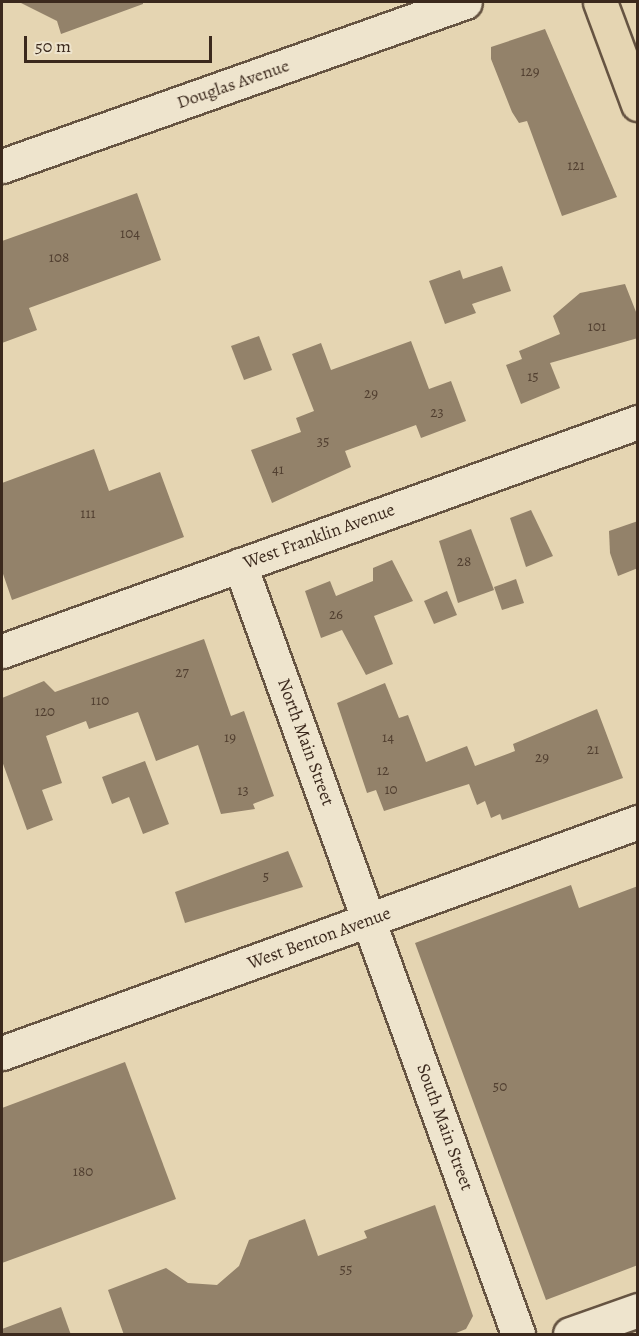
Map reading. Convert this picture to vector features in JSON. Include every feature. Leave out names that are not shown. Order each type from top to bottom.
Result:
[{"type":"main road","points":[[600,2],[638,104]]},
{"type":"street","name":"Douglas Avenue","points":[[2,166],[465,2]]},
{"type":"street","name":"West Franklin Avenue","points":[[2,651],[638,422]]},
{"type":"street","name":"North Main Street","points":[[240,565],[370,919]]},
{"type":"street","name":"West Benton Avenue","points":[[2,1053],[638,822]]},
{"type":"street","name":"South Main Street","points":[[370,919],[518,1335]]},
{"type":"street","points":[[570,1335],[638,1310]]},
{"type":"building","points":[[19,2],[143,2],[143,4],[61,34],[57,21]]},
{"type":"building","points":[[545,29],[617,197],[562,216],[527,121],[519,123],[512,112],[491,59],[491,47]]},
{"type":"building","points":[[137,193],[161,260],[29,308],[37,330],[2,343],[2,241]]},
{"type":"building","points":[[502,266],[511,291],[472,304],[476,313],[445,324],[429,281],[460,270],[463,279]]},
{"type":"building","points":[[625,284],[638,317],[638,338],[550,363],[560,388],[521,404],[506,365],[522,359],[519,351],[560,334],[553,316],[580,293]]},
{"type":"building","points":[[259,336],[272,370],[244,380],[231,346]]},
{"type":"building","points":[[411,341],[429,389],[451,381],[466,421],[421,438],[416,425],[345,451],[351,467],[272,503],[251,450],[301,432],[296,418],[314,411],[292,354],[321,343],[331,370]]},
{"type":"building","points":[[94,449],[109,491],[160,472],[184,537],[12,600],[2,571],[2,483]]},
{"type":"building","points":[[531,510],[553,556],[526,567],[510,518]]},
{"type":"building","points":[[638,521],[638,568],[618,576],[610,553],[609,531]]},
{"type":"building","points":[[471,529],[494,590],[458,603],[439,541]]},
{"type":"building","points":[[392,560],[413,601],[374,616],[393,664],[366,675],[342,630],[321,638],[305,591],[330,581],[336,596],[373,581],[373,568]]},
{"type":"building","points":[[516,579],[524,603],[502,610],[494,587]]},
{"type":"building","points":[[447,591],[457,615],[434,624],[424,601]]},
{"type":"building","points":[[204,639],[231,716],[244,711],[274,796],[253,804],[255,809],[221,814],[198,745],[156,761],[138,712],[89,729],[86,721],[46,736],[62,783],[42,790],[53,820],[27,830],[2,761],[2,698],[44,681],[55,692]]},
{"type":"building","points":[[385,683],[399,718],[408,715],[426,762],[467,746],[475,766],[515,751],[513,744],[597,709],[623,778],[502,820],[500,814],[491,818],[485,801],[477,805],[469,784],[384,811],[376,790],[367,793],[337,703]]},
{"type":"building","points":[[145,761],[169,824],[143,834],[129,797],[112,804],[102,777]]},
{"type":"building","points":[[288,851],[303,887],[185,923],[175,892]]},
{"type":"building","points":[[571,885],[579,908],[638,886],[638,1265],[546,1300],[415,943]]},
{"type":"building","points":[[125,1062],[176,1199],[2,1263],[2,1108]]},
{"type":"building","points":[[435,1205],[473,1316],[466,1329],[451,1335],[124,1335],[108,1290],[166,1268],[188,1283],[217,1285],[239,1266],[249,1240],[305,1219],[318,1256],[367,1238],[364,1231]]},
{"type":"building","points":[[61,1307],[71,1335],[2,1335],[2,1329]]}]
